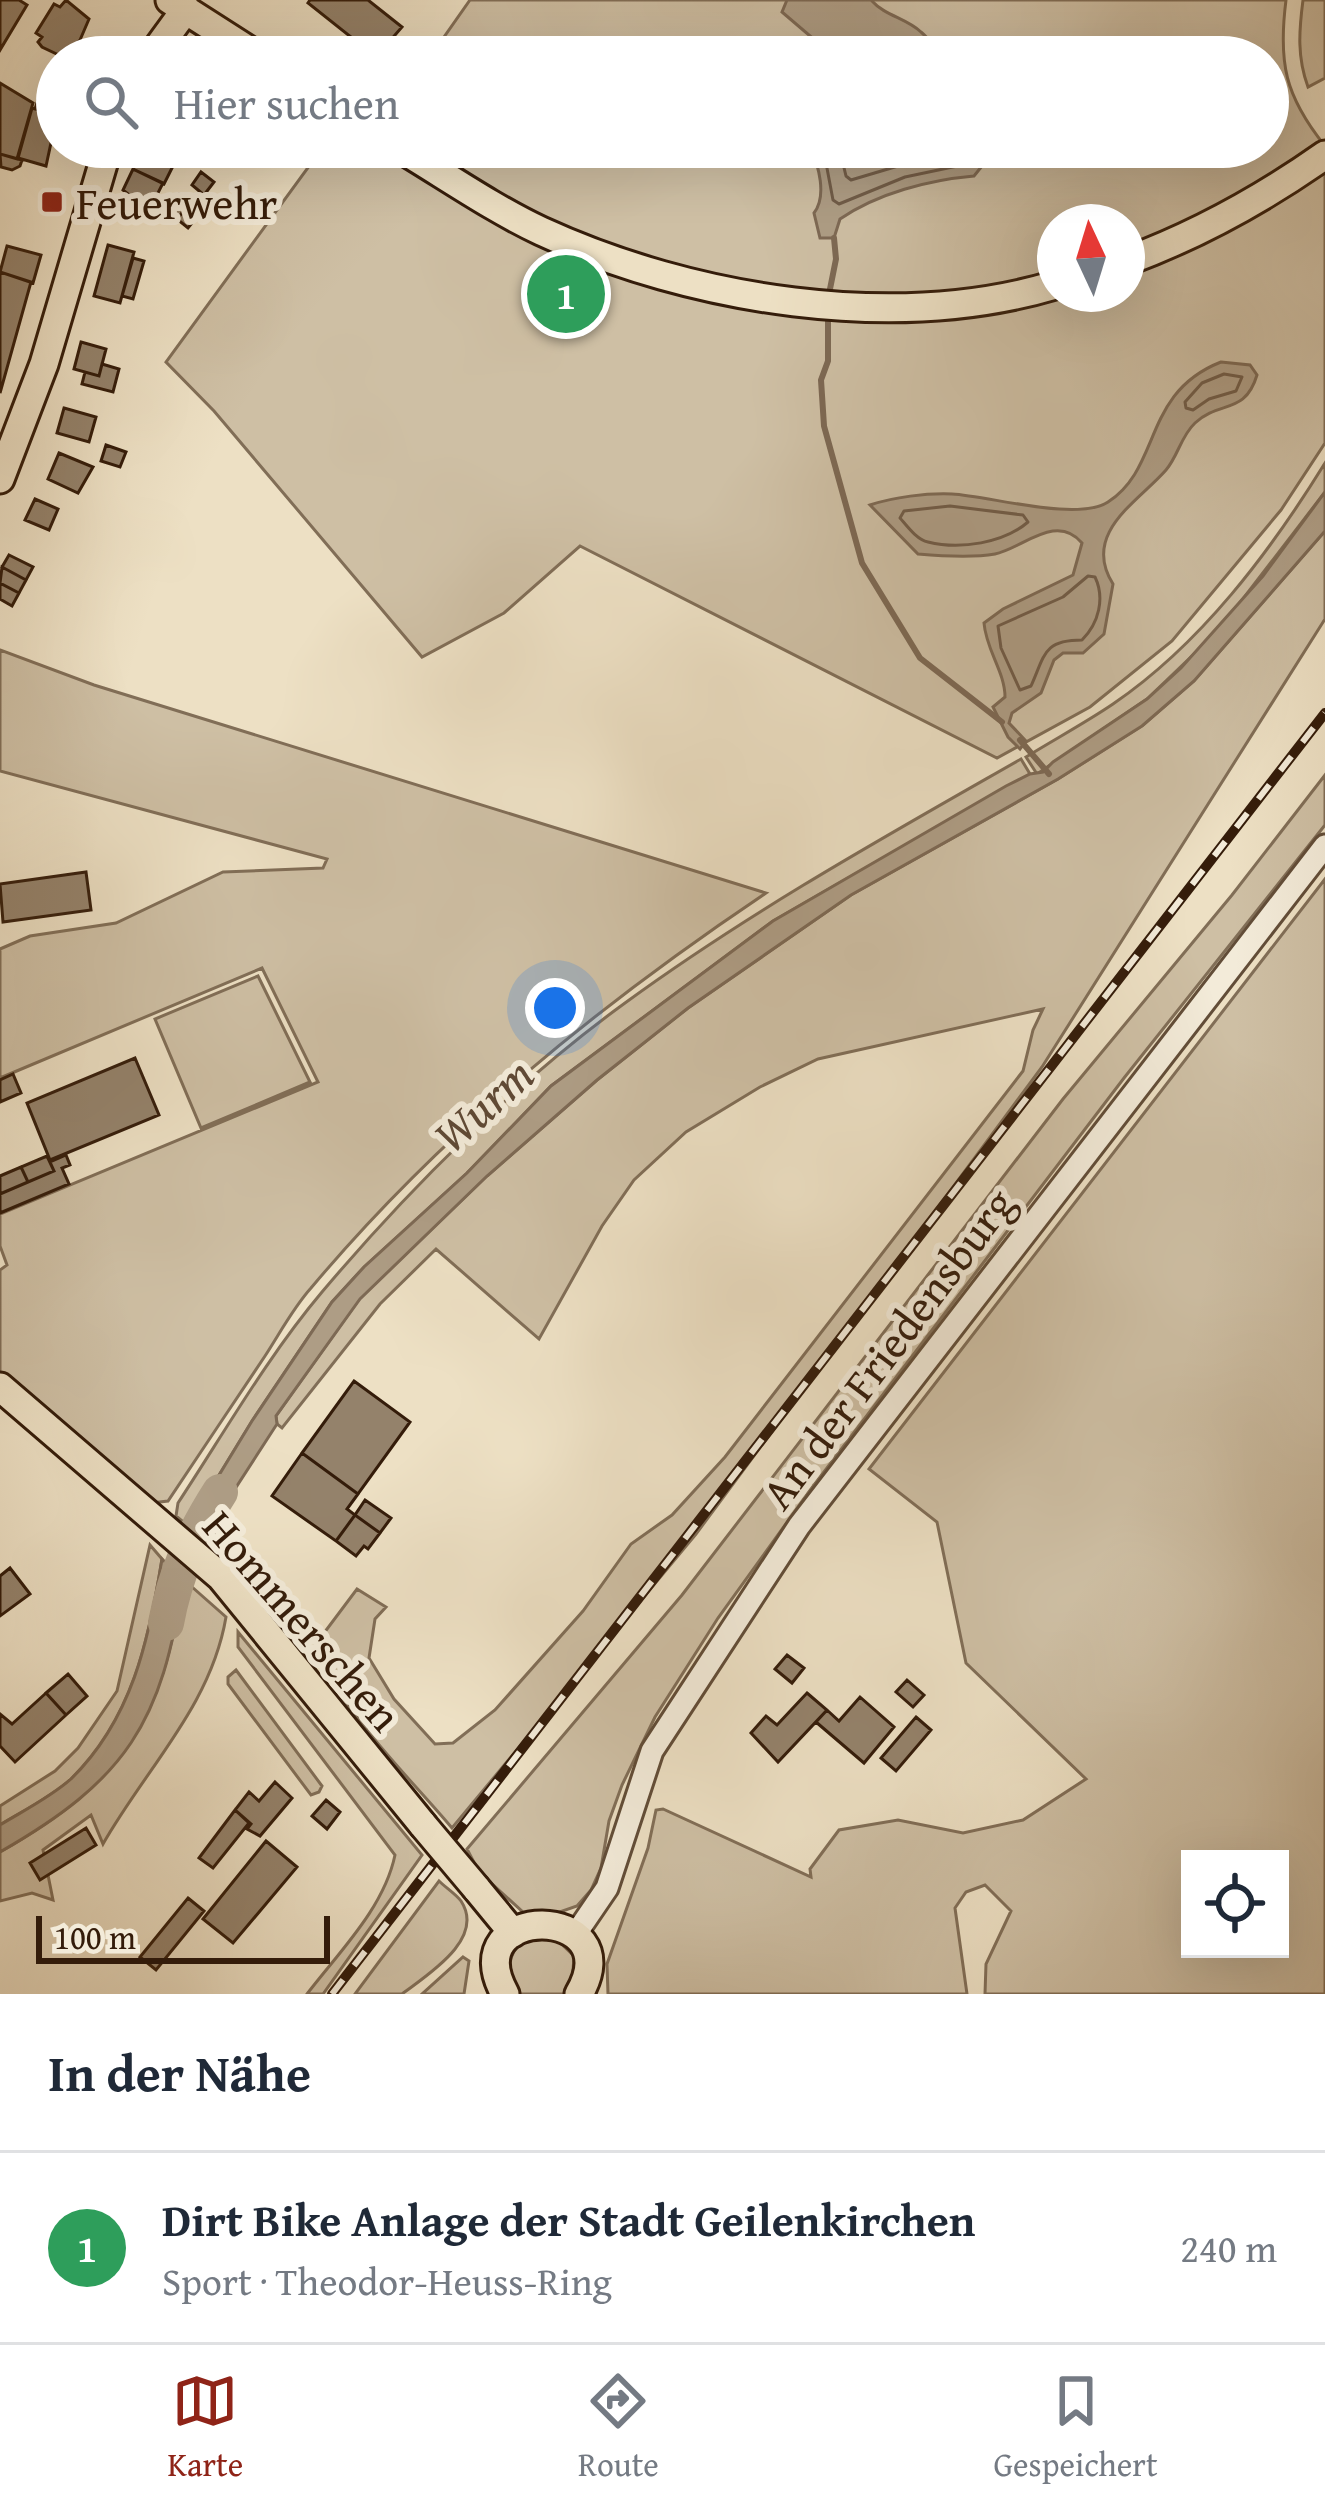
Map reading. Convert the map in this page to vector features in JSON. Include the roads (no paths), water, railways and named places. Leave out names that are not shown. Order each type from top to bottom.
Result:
[{"type":"main road","points":[[163,36],[183,3],[229,36]]},
{"type":"main road","points":[[1145,254],[1227,215],[1325,155]]},
{"type":"main road","points":[[0,478],[44,364],[102,168]]},
{"type":"main road","points":[[434,168],[565,242],[660,275],[770,299],[917,305],[1037,288]]},
{"type":"main road","name":"Hommerschen","points":[[0,1387],[221,1577],[513,1933]]},
{"type":"main road","points":[[505,1994],[497,1962],[513,1933],[544,1922],[575,1935],[584,1951],[587,1968],[579,1994]]},
{"type":"street","name":"An der Friedensburg","points":[[575,1935],[607,1888],[652,1751],[799,1526],[1325,846]]},
{"type":"water","points":[[787,0],[871,0],[925,36],[810,36],[782,12]]},
{"type":"water","points":[[817,168],[980,168],[974,176],[922,185],[871,202],[840,219],[834,238],[820,238],[814,213],[820,181]]},
{"type":"water","points":[[1221,362],[1250,365],[1257,375],[1252,388],[1239,402],[1195,423],[1166,470],[1108,534],[1105,566],[1113,584],[1104,634],[1083,653],[1063,653],[1054,660],[1041,693],[1012,713],[1009,723],[1026,741],[1020,749],[1008,737],[993,707],[1005,697],[984,623],[1073,575],[1082,543],[1061,531],[995,554],[918,554],[870,505],[942,494],[1055,509],[1108,502],[1137,470],[1178,392],[1196,375]]},
{"type":"water","points":[[1325,492],[1325,531],[1194,681],[1142,726],[1058,779],[851,895],[688,1008],[487,1176],[360,1299],[276,1416],[277,1424],[200,1543],[188,1526],[332,1302],[551,1086],[773,921],[1006,786],[1043,772],[1147,699],[1263,576]]},
{"type":"water","points":[[162,1559],[183,1579],[175,1629],[150,1710],[108,1772],[43,1826],[0,1852],[0,1825],[71,1779],[109,1731],[144,1648]]},
{"type":"waterway","points":[[829,294],[836,259],[834,238]]},
{"type":"waterway","points":[[828,313],[828,361],[821,380],[824,426],[862,563],[920,658],[1002,722]]},
{"type":"waterway","points":[[1020,740],[1049,774]]},
{"type":"waterway","name":"Wurm","points":[[166,1623],[186,1555],[220,1492]]},
{"type":"railway","points":[[332,1994],[1325,713]]},
{"type":"place","name":"Feuerwehr","points":[[52,202]]},
{"type":"place","name":"Dirt Bike Anlage der Stadt Geilenkirchen","points":[[566,294]]}]
